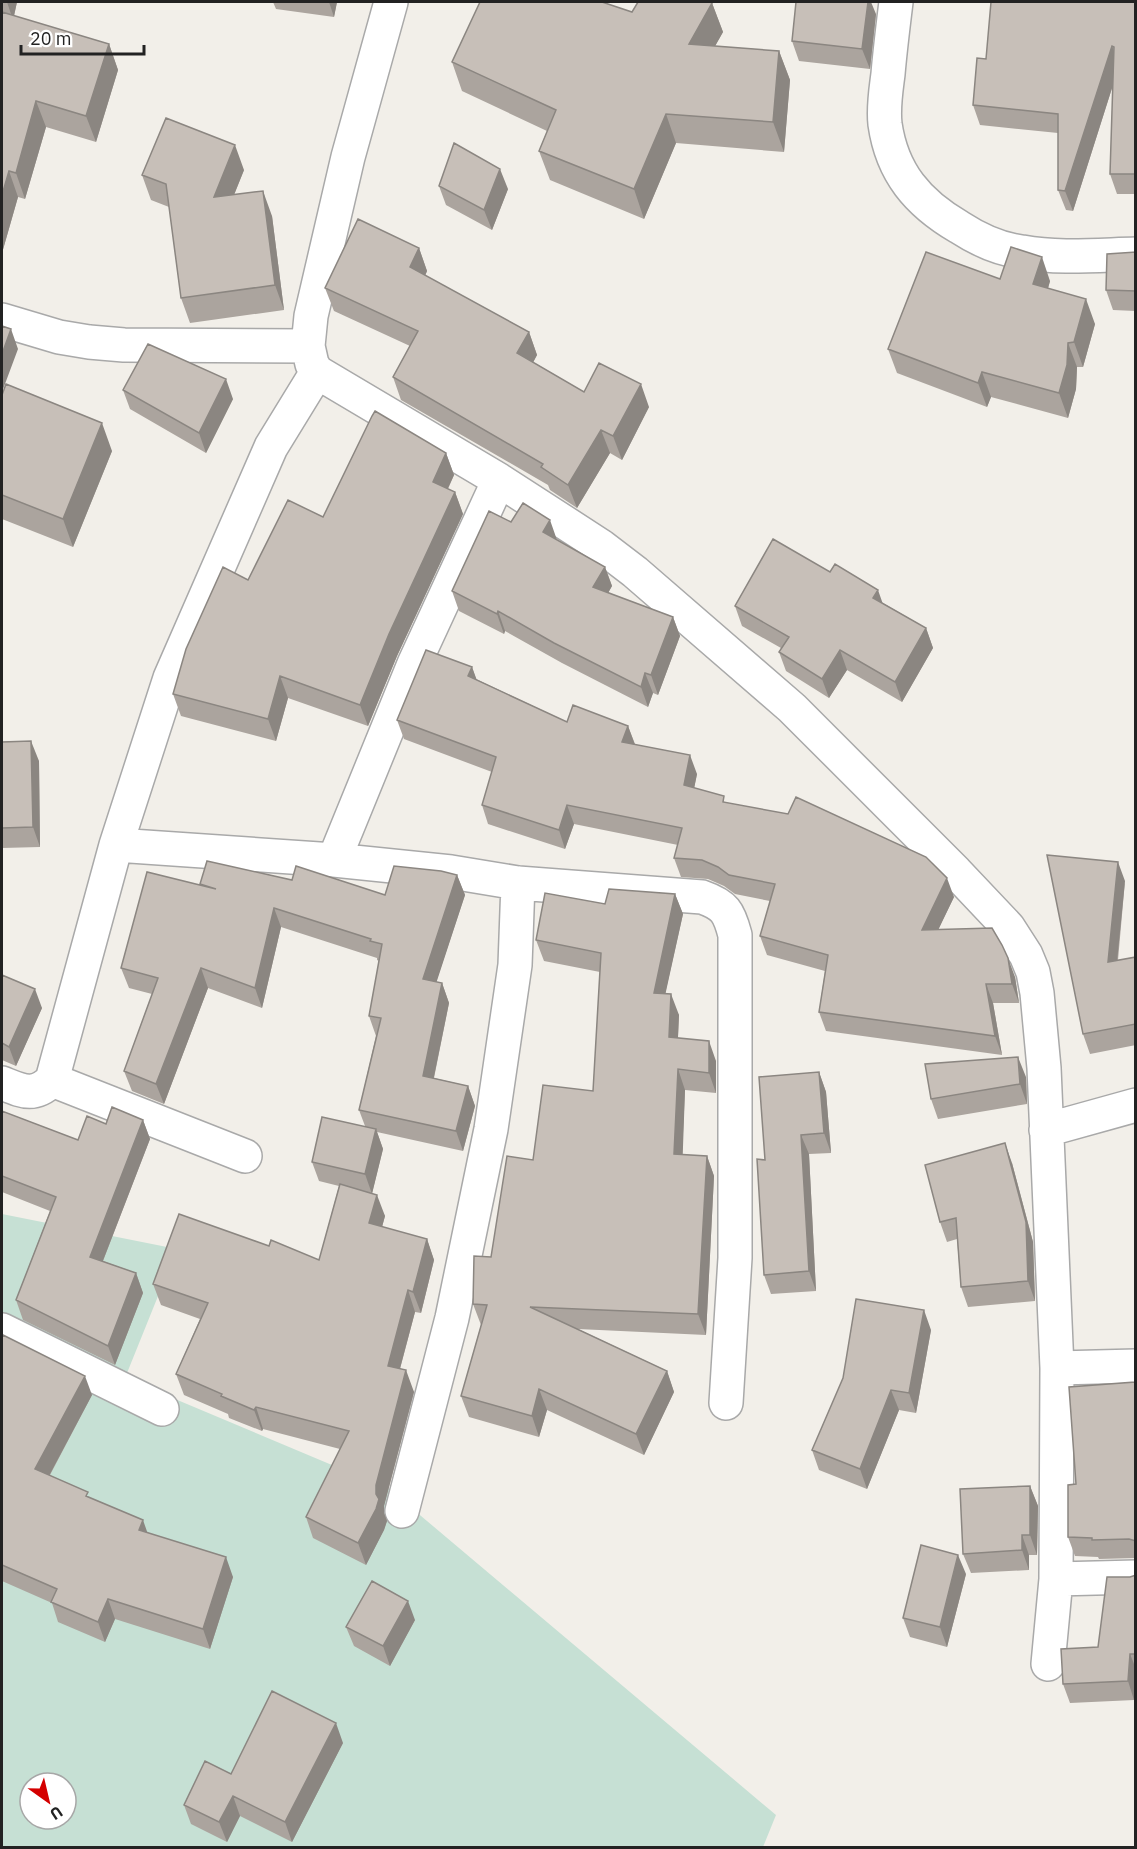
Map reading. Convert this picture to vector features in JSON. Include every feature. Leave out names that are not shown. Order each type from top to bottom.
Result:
[{"type":"street","points":[[2,1083],[31,1092],[45,1087],[52,1080],[116,845],[170,678],[312,359],[310,316],[348,157],[391,2]]},
{"type":"street","points":[[896,2],[884,103],[885,123],[895,159],[910,187],[920,199],[936,213],[979,240],[993,246],[1024,253],[1092,256],[1136,254]]},
{"type":"street","points":[[2,320],[58,337],[89,342],[312,359],[601,546],[635,572],[783,700],[1008,927],[1026,955],[1032,972],[1037,993],[1044,1068],[1057,1368],[1056,1579],[1048,1664]]},
{"type":"street","points":[[334,860],[414,664],[499,480]]},
{"type":"street","points":[[116,845],[334,860],[451,872],[518,883],[702,897],[723,907],[730,918],[735,935],[735,1258],[726,1403]]},
{"type":"street","points":[[402,1511],[452,1318],[491,1130],[515,965],[518,883]]},
{"type":"street","points":[[52,1080],[245,1156]]},
{"type":"street","points":[[1046,1130],[1136,1105]]},
{"type":"street","points":[[2,1330],[162,1409]]},
{"type":"street","points":[[1057,1368],[1136,1366]]},
{"type":"street","points":[[1056,1579],[1136,1577]]},
{"type":"green space","points":[[2,1214],[177,1249],[125,1378],[389,1489],[776,1815],[763,1847],[2,1847]]},
{"type":"building","points":[[480,2],[602,2],[632,12],[638,2],[710,2],[712,3],[689,44],[779,51],[773,122],[666,114],[634,189],[539,151],[556,110],[452,62]]},
{"type":"building","points":[[796,2],[868,2],[862,49],[792,41]]},
{"type":"building","points":[[991,2],[1136,2],[1136,174],[1110,174],[1114,47],[1112,46],[1065,191],[1058,190],[1058,114],[973,105],[977,58],[986,59]]},
{"type":"building","points":[[2,12],[109,44],[86,116],[36,101],[16,173],[9,171],[2,195]]},
{"type":"building","points":[[166,118],[235,145],[214,197],[263,191],[275,285],[181,298],[166,184],[142,175]]},
{"type":"building","points":[[454,143],[500,169],[484,210],[439,186]]},
{"type":"building","points":[[358,219],[419,248],[410,267],[529,332],[517,353],[584,392],[599,363],[641,384],[613,436],[601,430],[568,485],[541,467],[543,464],[393,377],[418,331],[325,288]]},
{"type":"building","points":[[1011,247],[1042,257],[1033,284],[1086,299],[1074,342],[1068,343],[1067,365],[1059,393],[982,372],[978,383],[888,349],[926,252],[1000,279]]},
{"type":"building","points":[[1136,252],[1136,291],[1106,290],[1107,254]]},
{"type":"building","points":[[2,326],[11,329],[2,354]]},
{"type":"building","points":[[148,344],[226,379],[199,433],[123,390]]},
{"type":"building","points":[[6,384],[102,423],[63,519],[2,495],[2,395]]},
{"type":"building","points":[[375,411],[446,453],[433,482],[455,492],[389,634],[360,705],[280,676],[268,719],[173,694],[186,649],[223,567],[248,580],[288,500],[323,517]]},
{"type":"building","points":[[523,503],[550,520],[543,532],[605,567],[593,587],[673,617],[651,675],[645,673],[641,687],[554,643],[498,611],[497,614],[452,591],[489,511],[511,522]]},
{"type":"building","points":[[773,539],[830,572],[835,564],[878,590],[873,598],[926,628],[895,682],[840,650],[822,679],[779,652],[789,637],[735,606]]},
{"type":"building","points":[[426,650],[472,667],[468,676],[567,722],[573,705],[628,726],[622,742],[690,755],[684,785],[724,796],[723,802],[788,814],[796,797],[926,857],[947,878],[922,930],[992,928],[1008,958],[1012,984],[986,984],[995,1036],[819,1012],[828,955],[760,936],[775,884],[729,875],[702,860],[674,858],[682,828],[567,805],[559,830],[482,805],[496,757],[397,720]]},
{"type":"building","points":[[31,741],[33,827],[2,828],[2,742]]},
{"type":"building","points":[[1047,855],[1118,862],[1108,962],[1136,957],[1136,1024],[1083,1034]]},
{"type":"building","points":[[207,861],[292,880],[296,866],[385,895],[394,866],[457,875],[423,979],[442,983],[423,1076],[468,1086],[456,1131],[359,1110],[381,1018],[369,1016],[382,944],[274,908],[255,988],[201,968],[156,1084],[124,1071],[158,978],[121,968],[147,872],[216,889],[200,884]]},
{"type":"building","points":[[609,889],[675,894],[654,993],[671,994],[669,1037],[709,1041],[709,1073],[678,1069],[674,1154],[707,1156],[698,1314],[530,1307],[667,1371],[636,1434],[539,1389],[532,1416],[461,1396],[487,1305],[473,1304],[474,1256],[491,1257],[507,1156],[533,1160],[543,1085],[593,1091],[601,953],[536,940],[545,893],[605,904]]},
{"type":"building","points":[[2,975],[35,989],[9,1047],[2,1043]]},
{"type":"building","points":[[1018,1057],[1020,1084],[931,1099],[925,1064]]},
{"type":"building","points":[[819,1072],[824,1133],[801,1135],[809,1271],[764,1275],[757,1159],[765,1160],[759,1077]]},
{"type":"building","points":[[112,1107],[143,1120],[90,1257],[136,1273],[108,1346],[16,1300],[56,1197],[2,1176],[2,1111],[78,1140],[87,1116],[106,1124]]},
{"type":"building","points":[[322,1117],[376,1129],[365,1174],[312,1162]]},
{"type":"building","points":[[1005,1143],[1026,1222],[1028,1281],[961,1287],[956,1218],[940,1222],[925,1165]]},
{"type":"building","points":[[340,1184],[377,1195],[369,1223],[427,1239],[413,1292],[408,1290],[388,1366],[406,1370],[376,1485],[376,1494],[379,1499],[358,1543],[306,1517],[349,1431],[256,1407],[254,1410],[176,1374],[208,1303],[153,1284],[179,1214],[269,1246],[271,1240],[319,1260]]},
{"type":"building","points":[[856,1299],[924,1310],[909,1393],[891,1390],[860,1469],[812,1450],[843,1378]]},
{"type":"building","points":[[3,1335],[85,1376],[35,1469],[88,1492],[86,1496],[143,1520],[139,1530],[226,1557],[203,1629],[108,1599],[98,1622],[51,1602],[57,1589],[2,1565]]},
{"type":"building","points":[[1135,1379],[1136,1541],[1068,1537],[1068,1485],[1076,1484],[1069,1387],[1135,1382]]},
{"type":"building","points":[[1030,1486],[1030,1535],[1022,1535],[1022,1550],[963,1554],[960,1489]]},
{"type":"building","points":[[921,1545],[958,1555],[940,1627],[903,1618]]},
{"type":"building","points":[[1136,1575],[1136,1654],[1130,1654],[1128,1681],[1063,1684],[1061,1649],[1098,1647],[1107,1577]]},
{"type":"building","points":[[372,1581],[408,1601],[383,1646],[346,1627]]},
{"type":"building","points":[[272,1691],[336,1723],[285,1822],[233,1796],[219,1822],[184,1805],[205,1761],[231,1774]]}]
